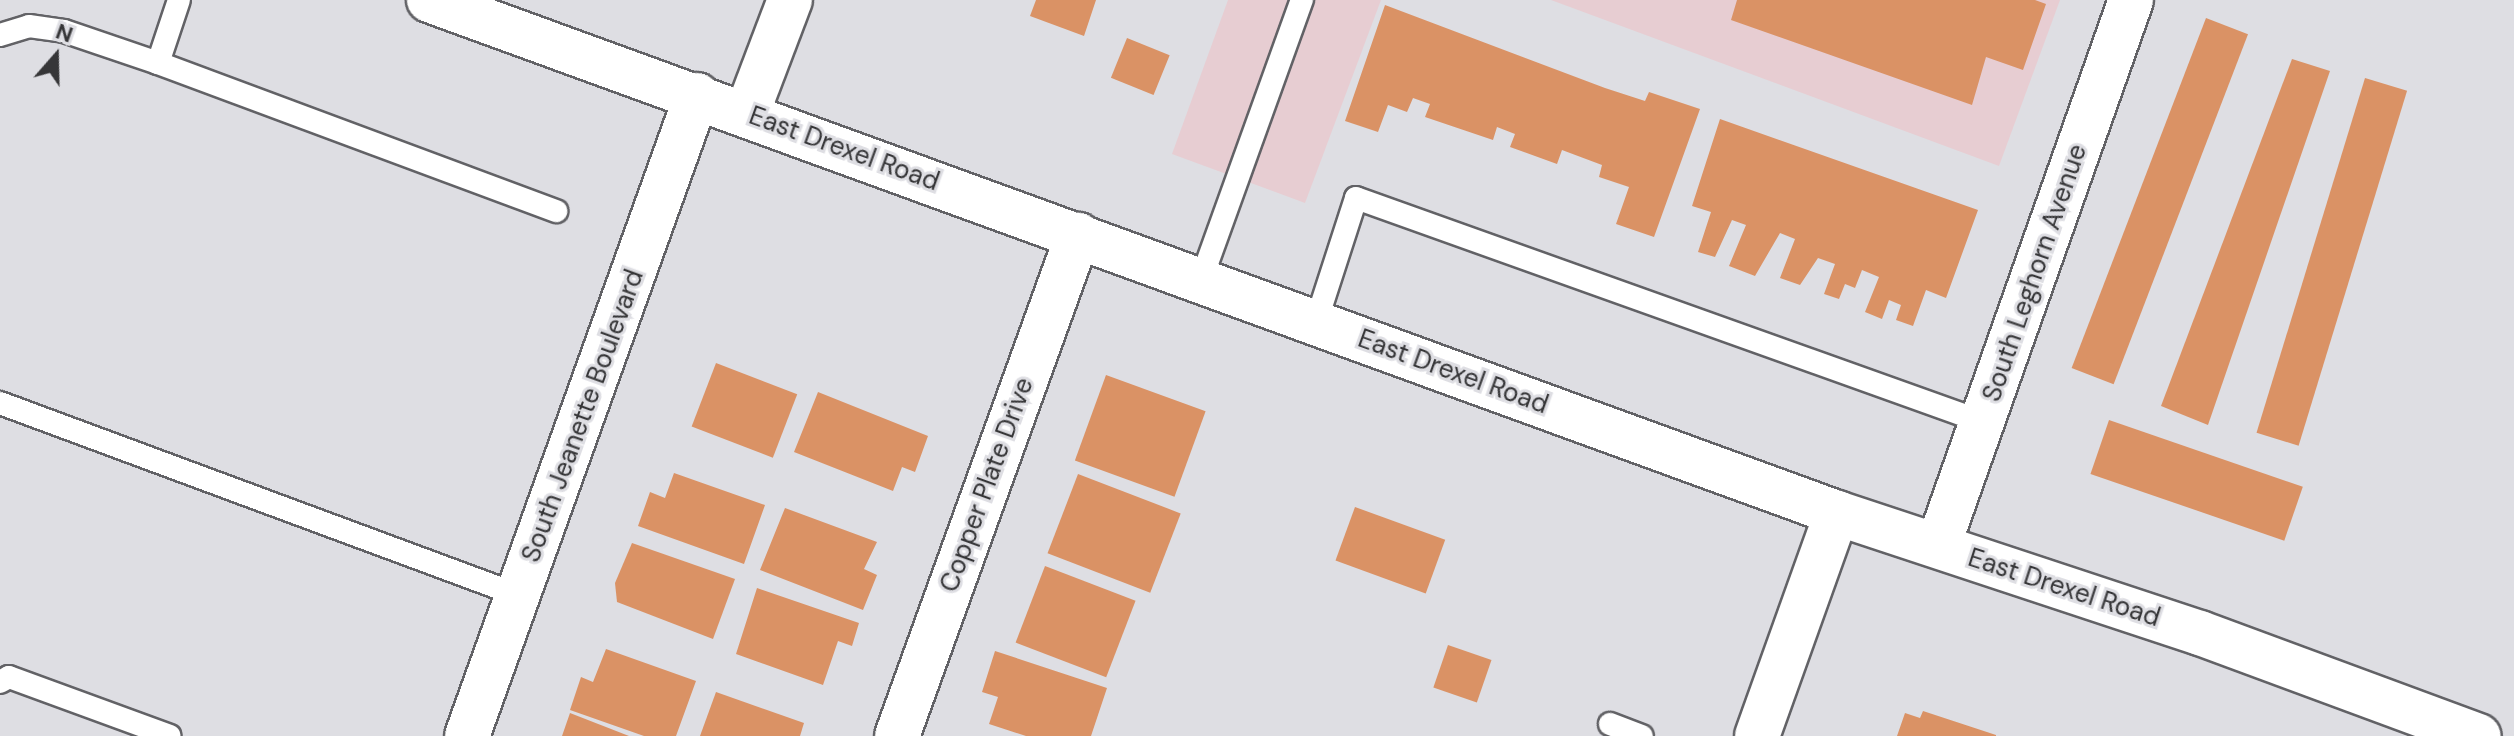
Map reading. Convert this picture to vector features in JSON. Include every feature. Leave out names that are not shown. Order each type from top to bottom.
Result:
[{"type":"street","name":"East Drexel Road","points":[[429,0],[747,113],[1837,513],[2479,736]]},
{"type":"street","points":[[747,113],[790,0]]},
{"type":"street","name":"South Leghorn Avenue","points":[[1938,546],[2131,0]]},
{"type":"street","name":"South Jeanette Boulevard","points":[[467,736],[697,95]]},
{"type":"street","name":"Copper Plate Drive","points":[[897,736],[1078,235]]},
{"type":"street","points":[[1757,736],[1837,513]]},
{"type":"lane","points":[[158,63],[179,0]]},
{"type":"lane","points":[[1201,280],[1302,0]]},
{"type":"lane","points":[[0,35],[29,26],[64,31],[556,211]]},
{"type":"lane","points":[[1316,322],[1356,198],[1983,422]]},
{"type":"lane","points":[[0,403],[518,595]]},
{"type":"lane","points":[[0,682],[9,677],[170,736]]},
{"type":"lane","points":[[1610,724],[1642,736]]},
{"type":"shaded area","points":[[1228,0],[1381,0],[1305,203],[1172,154]]},
{"type":"shaded area","points":[[1551,0],[2060,0],[1999,166]]},
{"type":"building","points":[[1036,0],[1096,0],[1084,36],[1030,16]]},
{"type":"building","points":[[1737,0],[2035,0],[2046,4],[2023,70],[1986,57],[1972,105],[1731,20]]},
{"type":"building","points":[[1385,5],[1605,88],[1645,101],[1649,92],[1700,109],[1654,237],[1616,224],[1629,187],[1599,177],[1602,165],[1562,150],[1557,164],[1510,147],[1515,134],[1497,127],[1493,140],[1425,117],[1430,104],[1413,98],[1407,112],[1388,105],[1378,132],[1345,121]]},
{"type":"building","points":[[2206,18],[2248,34],[2114,384],[2072,368]]},
{"type":"building","points":[[1127,38],[1170,55],[1154,95],[1111,78]]},
{"type":"building","points":[[2292,59],[2330,71],[2208,425],[2161,406]]},
{"type":"building","points":[[2365,78],[2407,91],[2299,446],[2257,433]]},
{"type":"building","points":[[1720,119],[1978,210],[1946,298],[1926,290],[1913,326],[1896,320],[1901,305],[1889,300],[1882,319],[1865,312],[1879,277],[1862,270],[1855,288],[1845,284],[1839,299],[1824,294],[1835,264],[1818,258],[1800,285],[1780,278],[1795,239],[1780,233],[1755,276],[1729,266],[1746,225],[1732,220],[1715,257],[1698,252],[1711,212],[1692,206]]},
{"type":"building","points":[[716,363],[797,394],[773,458],[692,426]]},
{"type":"building","points":[[1106,375],[1206,411],[1174,497],[1075,461]]},
{"type":"building","points":[[818,392],[928,436],[915,472],[902,467],[893,491],[794,452]]},
{"type":"building","points":[[2109,420],[2303,487],[2284,541],[2090,474]]},
{"type":"building","points":[[674,473],[765,505],[744,564],[638,526],[650,492],[665,498]]},
{"type":"building","points":[[1078,474],[1181,513],[1150,593],[1048,553]]},
{"type":"building","points":[[1355,507],[1445,540],[1426,593],[1336,561]]},
{"type":"building","points":[[785,508],[877,542],[864,569],[877,575],[863,610],[760,570]]},
{"type":"building","points":[[632,543],[735,579],[713,639],[617,602],[615,583]]},
{"type":"building","points":[[1045,566],[1136,601],[1106,677],[1016,643]]},
{"type":"building","points":[[757,588],[859,623],[852,646],[838,641],[823,685],[736,654]]},
{"type":"building","points":[[1448,645],[1491,660],[1477,703],[1433,688]]},
{"type":"building","points":[[606,649],[696,681],[676,736],[644,736],[570,710],[581,677],[593,682]]},
{"type":"building","points":[[995,651],[1107,688],[1091,736],[1026,736],[989,724],[998,697],[982,692]]},
{"type":"building","points":[[716,692],[804,723],[800,736],[700,736]]},
{"type":"building","points":[[1923,711],[1996,736],[1897,736],[1905,713],[1920,718]]},
{"type":"building","points":[[570,713],[629,736],[562,736]]}]
